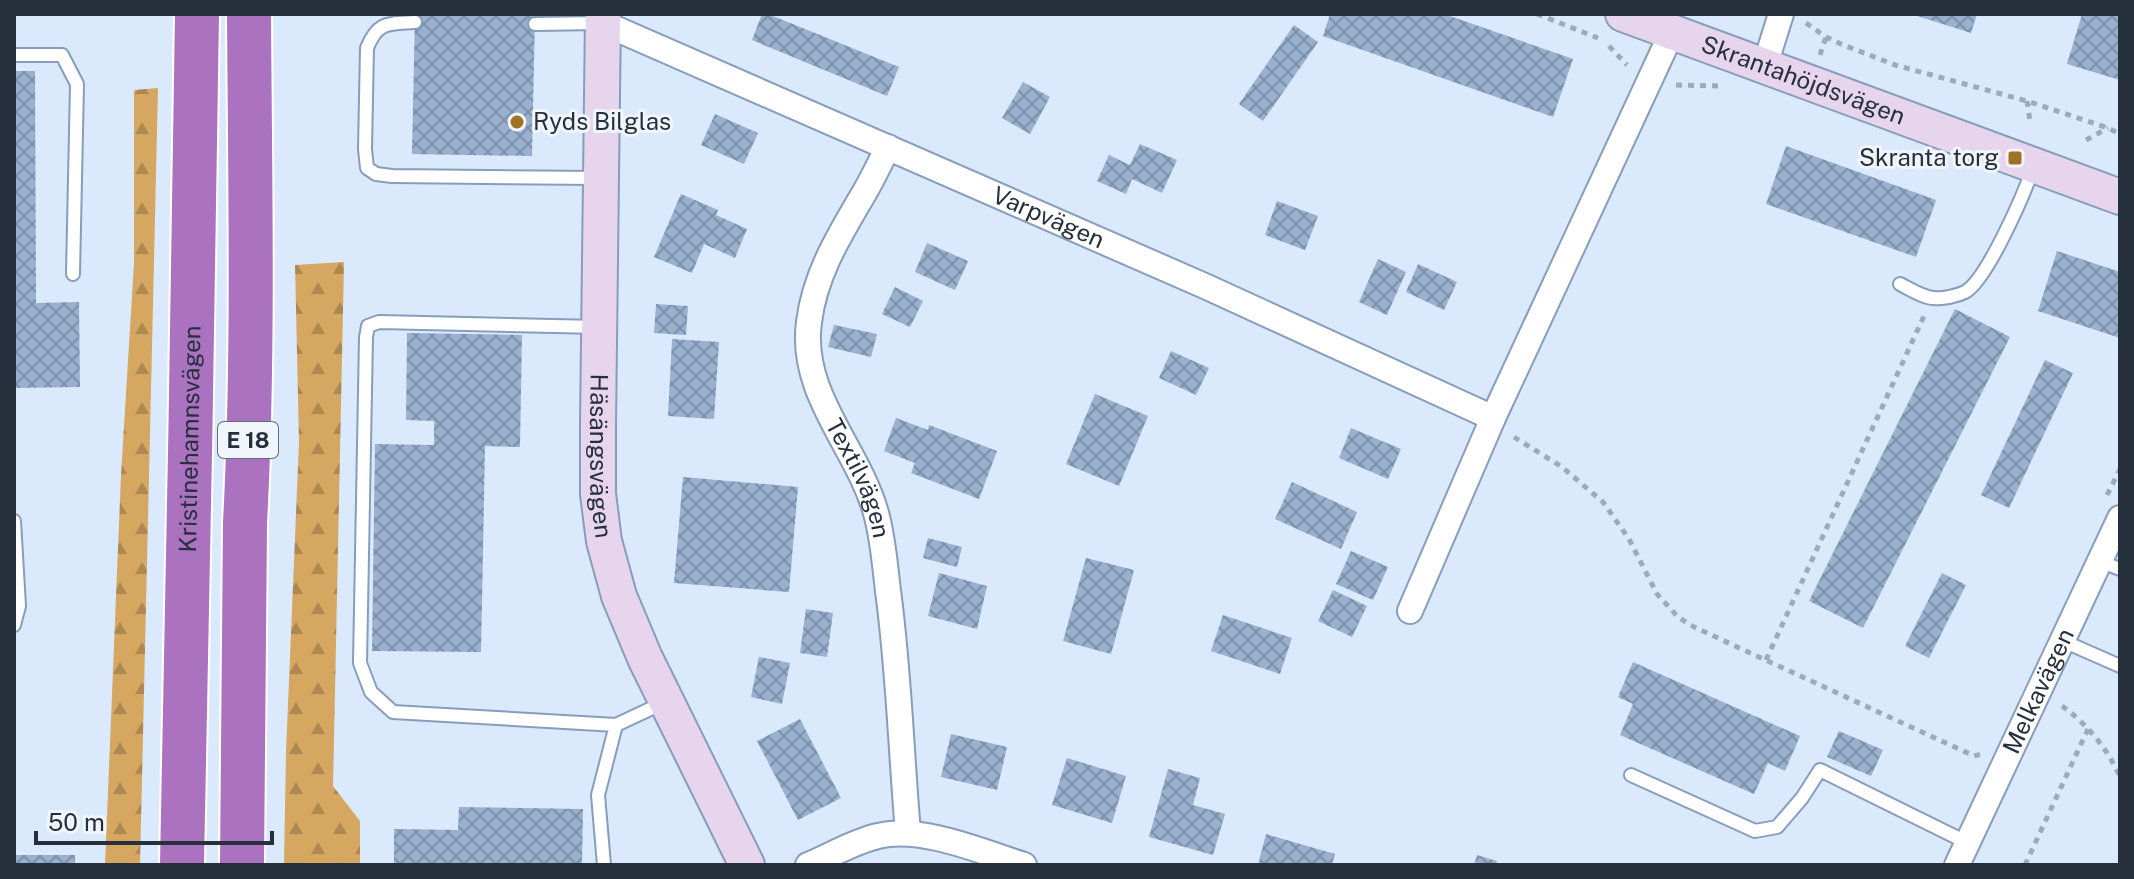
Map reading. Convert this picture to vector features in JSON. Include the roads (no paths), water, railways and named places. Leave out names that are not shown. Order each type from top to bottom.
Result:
[{"type":"highway","name":"Kristinehamnsvägen","points":[[182,865],[197,14]]},
{"type":"highway","name":"E 18","points":[[242,865],[251,265],[249,14]]},
{"type":"street","name":"Skrantahöjdsvägen","points":[[1623,14],[2120,197]]},
{"type":"street","points":[[1765,65],[1781,14]]},
{"type":"street","name":"Varpvägen","points":[[603,18],[1493,418]]},
{"type":"street","name":"Häsängsvägen","points":[[603,18],[598,494],[604,541],[619,596],[645,658],[747,865]]},
{"type":"street","points":[[1410,611],[1493,418],[1672,32]]},
{"type":"street","name":"Textilvägen","points":[[888,147],[817,282],[809,324],[809,363],[824,406],[852,455],[876,513],[895,640],[908,832]]},
{"type":"street","name":"Melkavägen","points":[[1957,865],[2063,641],[2110,565],[2120,518]]},
{"type":"street","points":[[808,865],[877,836],[908,832],[1024,865]]},
{"type":"lane","points":[[535,24],[603,18]]},
{"type":"lane","points":[[415,22],[384,24],[373,33],[367,48],[367,168],[376,174],[392,176],[601,178]]},
{"type":"lane","points":[[14,55],[62,55],[77,84],[73,274]]},
{"type":"lane","points":[[1900,284],[1932,298],[1950,297],[1967,291],[1989,264],[2035,165]]},
{"type":"lane","points":[[599,327],[379,322],[368,326],[360,663],[371,692],[393,712],[616,725],[667,701]]},
{"type":"lane","points":[[14,521],[19,606],[14,625]]},
{"type":"lane","points":[[2063,641],[2120,666]]},
{"type":"lane","points":[[604,865],[598,795],[616,725]]},
{"type":"lane","points":[[1631,775],[1755,831],[1777,827],[1802,798],[1820,770],[1968,843]]},
{"type":"place","name":"Ryds Bilglas","points":[[517,122]]},
{"type":"place","name":"Skranta torg","points":[[2015,158]]}]
